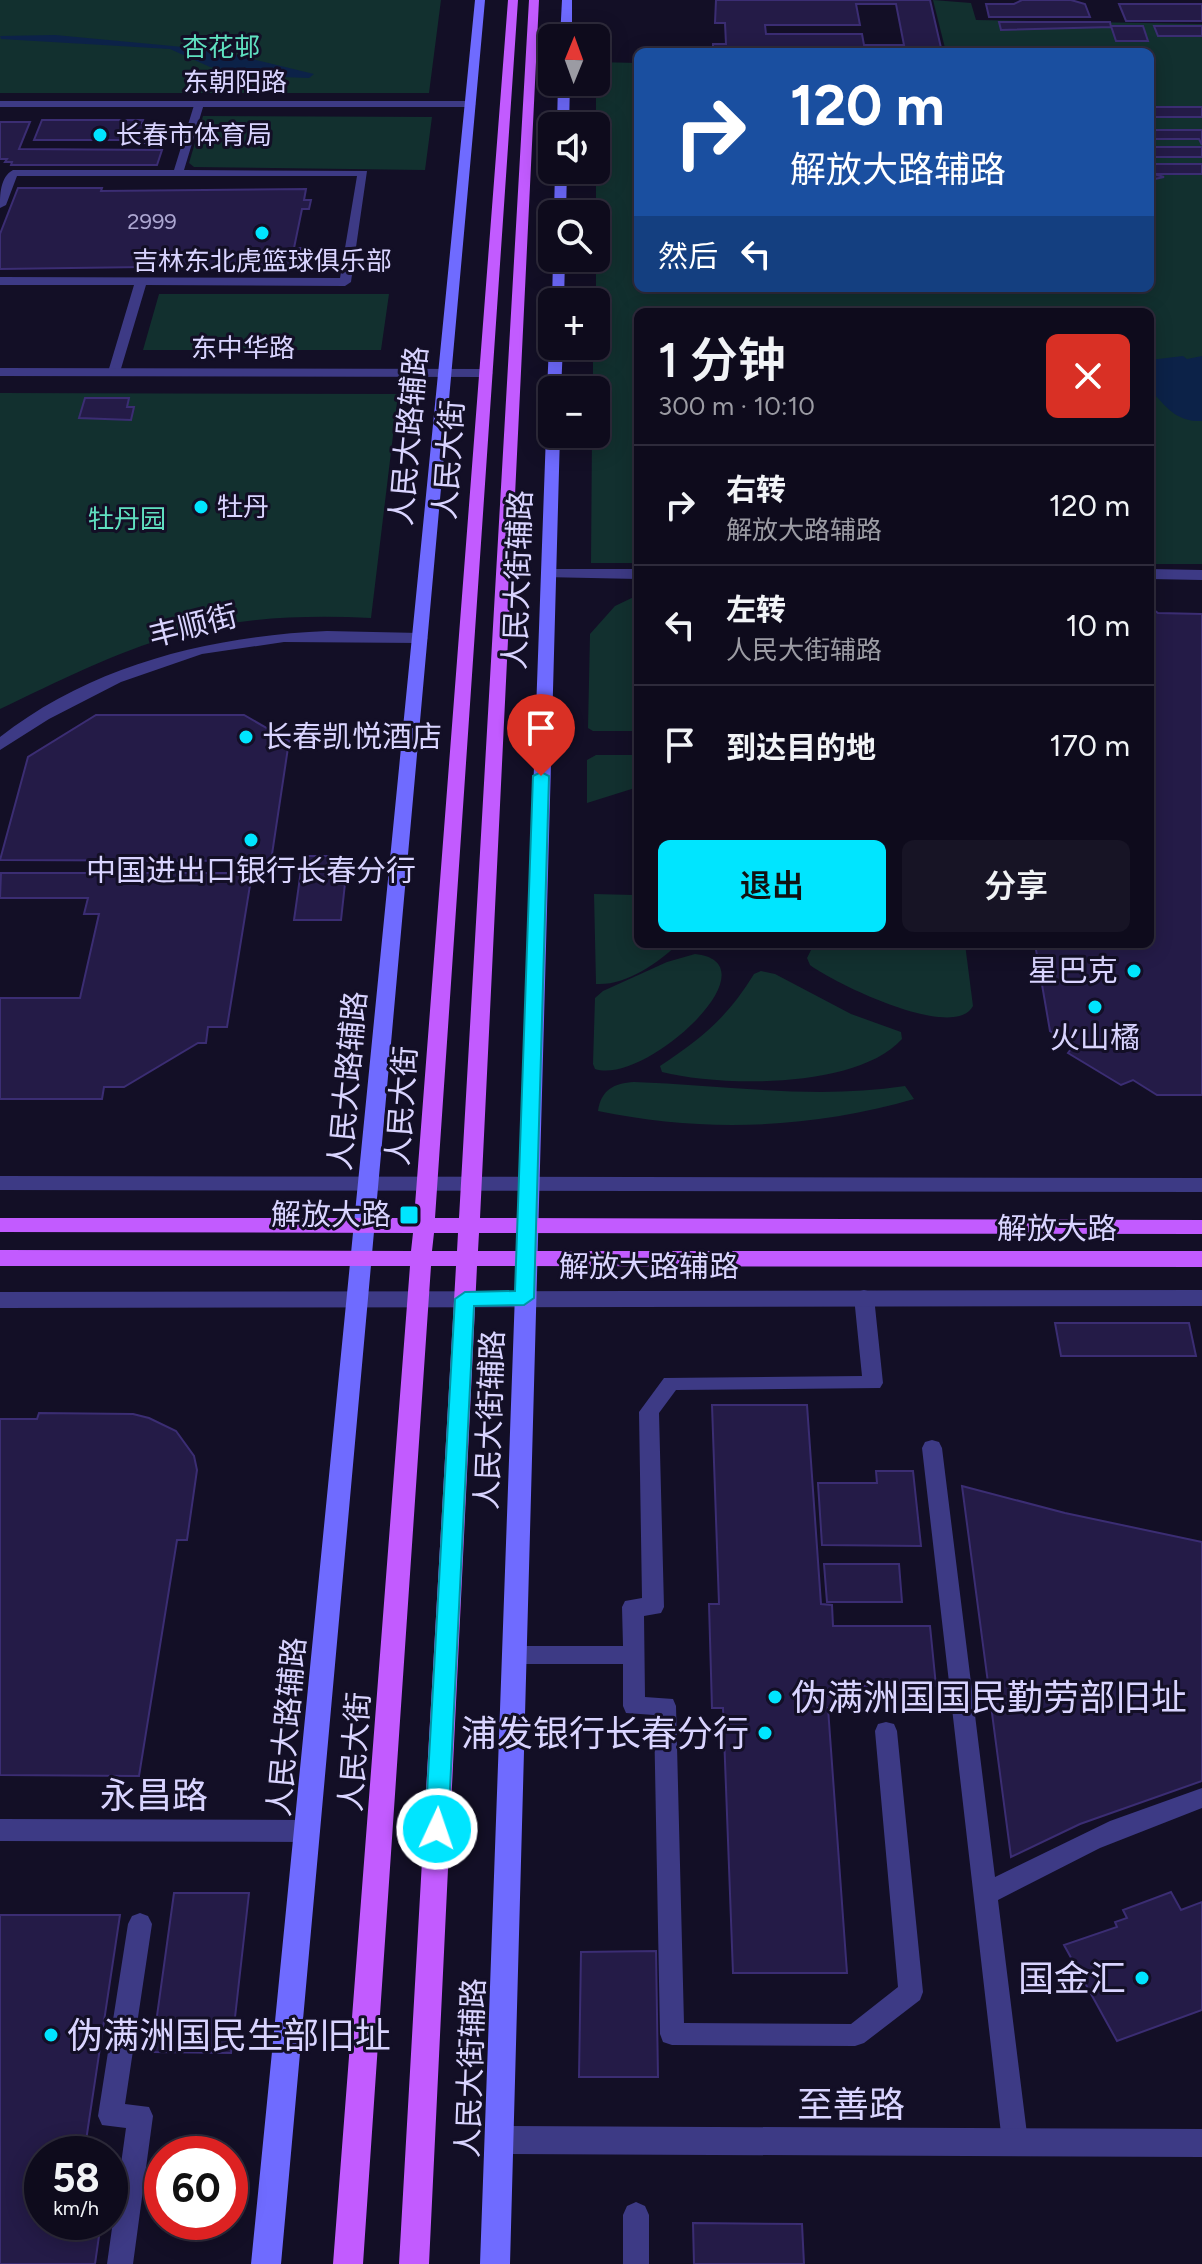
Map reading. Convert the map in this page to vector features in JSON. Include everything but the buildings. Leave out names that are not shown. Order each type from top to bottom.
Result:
[{"type":"main road","name":"人民大路辅路","points":[[266,2264],[480,0]]},
{"type":"main road","name":"人民大街","points":[[348,2264],[513,0]]},
{"type":"main road","name":"人民大街","points":[[414,2264],[534,0]]},
{"type":"main road","points":[[566,24],[567,0]]},
{"type":"main road","name":"人民大街辅路","points":[[495,2264],[552,448]]},
{"type":"main road","name":"解放大路","points":[[0,1225],[1202,1227]]},
{"type":"main road","name":"解放大路","points":[[0,1258],[1202,1259]]},
{"type":"street","name":"东朝阳路","points":[[0,104],[470,104]]},
{"type":"street","name":"东中华路","points":[[0,372],[486,373]]},
{"type":"street","points":[[548,574],[634,574]]},
{"type":"street","points":[[1154,574],[1202,575]]},
{"type":"street","name":"丰顺街","points":[[0,745],[21,727],[102,683],[199,648],[282,636],[420,638]]},
{"type":"street","points":[[0,1183],[1202,1185]]},
{"type":"street","name":"解放大路辅路","points":[[0,1300],[1202,1298]]},
{"type":"street","name":"永昌路","points":[[0,1830],[307,1831]]},
{"type":"street","name":"至善路","points":[[499,2140],[1202,2143]]},
{"type":"lane","points":[[178,173],[199,104]]},
{"type":"lane","points":[[0,205],[13,173],[363,173],[345,282],[0,281]]},
{"type":"lane","points":[[114,372],[141,282]]},
{"type":"lane","points":[[864,1297],[873,1383],[671,1383],[649,1412],[653,1607],[633,1607],[634,1706],[665,1706],[672,2034],[855,2035],[911,1992],[886,1731]]},
{"type":"lane","points":[[932,1448],[1015,2142]]},
{"type":"lane","points":[[513,1655],[633,1655]]},
{"type":"lane","points":[[986,1894],[1048,1860],[1113,1830],[1202,1798]]},
{"type":"lane","points":[[120,2264],[140,2116],[111,2116],[140,1924]]},
{"type":"lane","points":[[636,2215],[636,2264]]},
{"type":"green space","name":"杏花邨","points":[[0,0],[441,0],[429,93],[0,93]]},
{"type":"green space","points":[[933,0],[971,3],[976,20],[1202,24],[1202,564],[1154,564],[1154,308],[634,308],[634,563],[591,563],[592,448],[610,448],[610,376],[593,376],[593,360],[610,360],[610,288],[596,288],[596,272],[610,272],[610,200],[596,200],[596,184],[610,184],[610,112],[596,112],[596,96],[610,96],[610,62],[634,63],[634,292],[1154,292],[1154,48],[945,48]]},
{"type":"green space","points":[[203,116],[432,117],[425,170],[194,167],[189,163]]},
{"type":"green space","points":[[159,294],[389,294],[381,350],[143,350]]},
{"type":"green space","name":"牡丹园","points":[[0,393],[398,394],[371,618],[273,619],[200,629],[109,659],[0,709]]},
{"type":"green space","points":[[634,597],[634,731],[593,731],[588,728],[590,634],[615,606]]},
{"type":"green space","points":[[596,755],[634,755],[634,788],[587,803],[587,760]]},
{"type":"green space","points":[[594,894],[634,895],[634,948],[673,948],[651,966],[629,977],[596,984]]},
{"type":"green space","points":[[812,948],[966,948],[973,1006],[962,1015],[943,1017],[919,1014],[843,984],[810,965],[807,958]]},
{"type":"green space","points":[[695,954],[717,962],[721,978],[713,999],[695,1021],[643,1059],[617,1069],[595,1069],[595,998],[603,991],[667,962]]},
{"type":"green space","points":[[761,971],[775,974],[851,1014],[901,1032],[902,1039],[881,1055],[854,1067],[788,1080],[718,1080],[662,1072],[660,1066],[713,1026],[754,974]]},
{"type":"green space","points":[[634,1082],[803,1092],[905,1086],[914,1099],[835,1117],[756,1124],[677,1123],[598,1111],[605,1093],[620,1084]]},
{"type":"water","points":[[55,35],[215,50],[314,74],[309,78],[280,77],[210,67],[170,49],[1,39],[0,36]]},
{"type":"water","points":[[1202,356],[1202,421],[1178,416],[1154,393],[1154,360]]},
{"type":"place","name":"长春市体育局","points":[[100,135]]},
{"type":"place","name":"吉林东北虎篮球俱乐部","points":[[262,233]]},
{"type":"place","name":"牡丹","points":[[201,507]]},
{"type":"place","name":"长春凯悦酒店","points":[[246,737]]},
{"type":"place","name":"中国进出口银行长春分行","points":[[251,840]]},
{"type":"place","name":"星巴克","points":[[1134,971]]},
{"type":"place","name":"火山橘","points":[[1095,1007]]},
{"type":"place","name":"解放大路","points":[[409,1215]]},
{"type":"place","name":"伪满洲国国民勤劳部旧址","points":[[775,1697]]},
{"type":"place","name":"浦发银行长春分行","points":[[765,1733]]},
{"type":"place","name":"国金汇","points":[[1142,1978]]},
{"type":"place","name":"伪满洲国民生部旧址","points":[[51,2035]]},
{"type":"route","points":[[437,1829],[465,1299],[524,1298],[541,776]]}]
